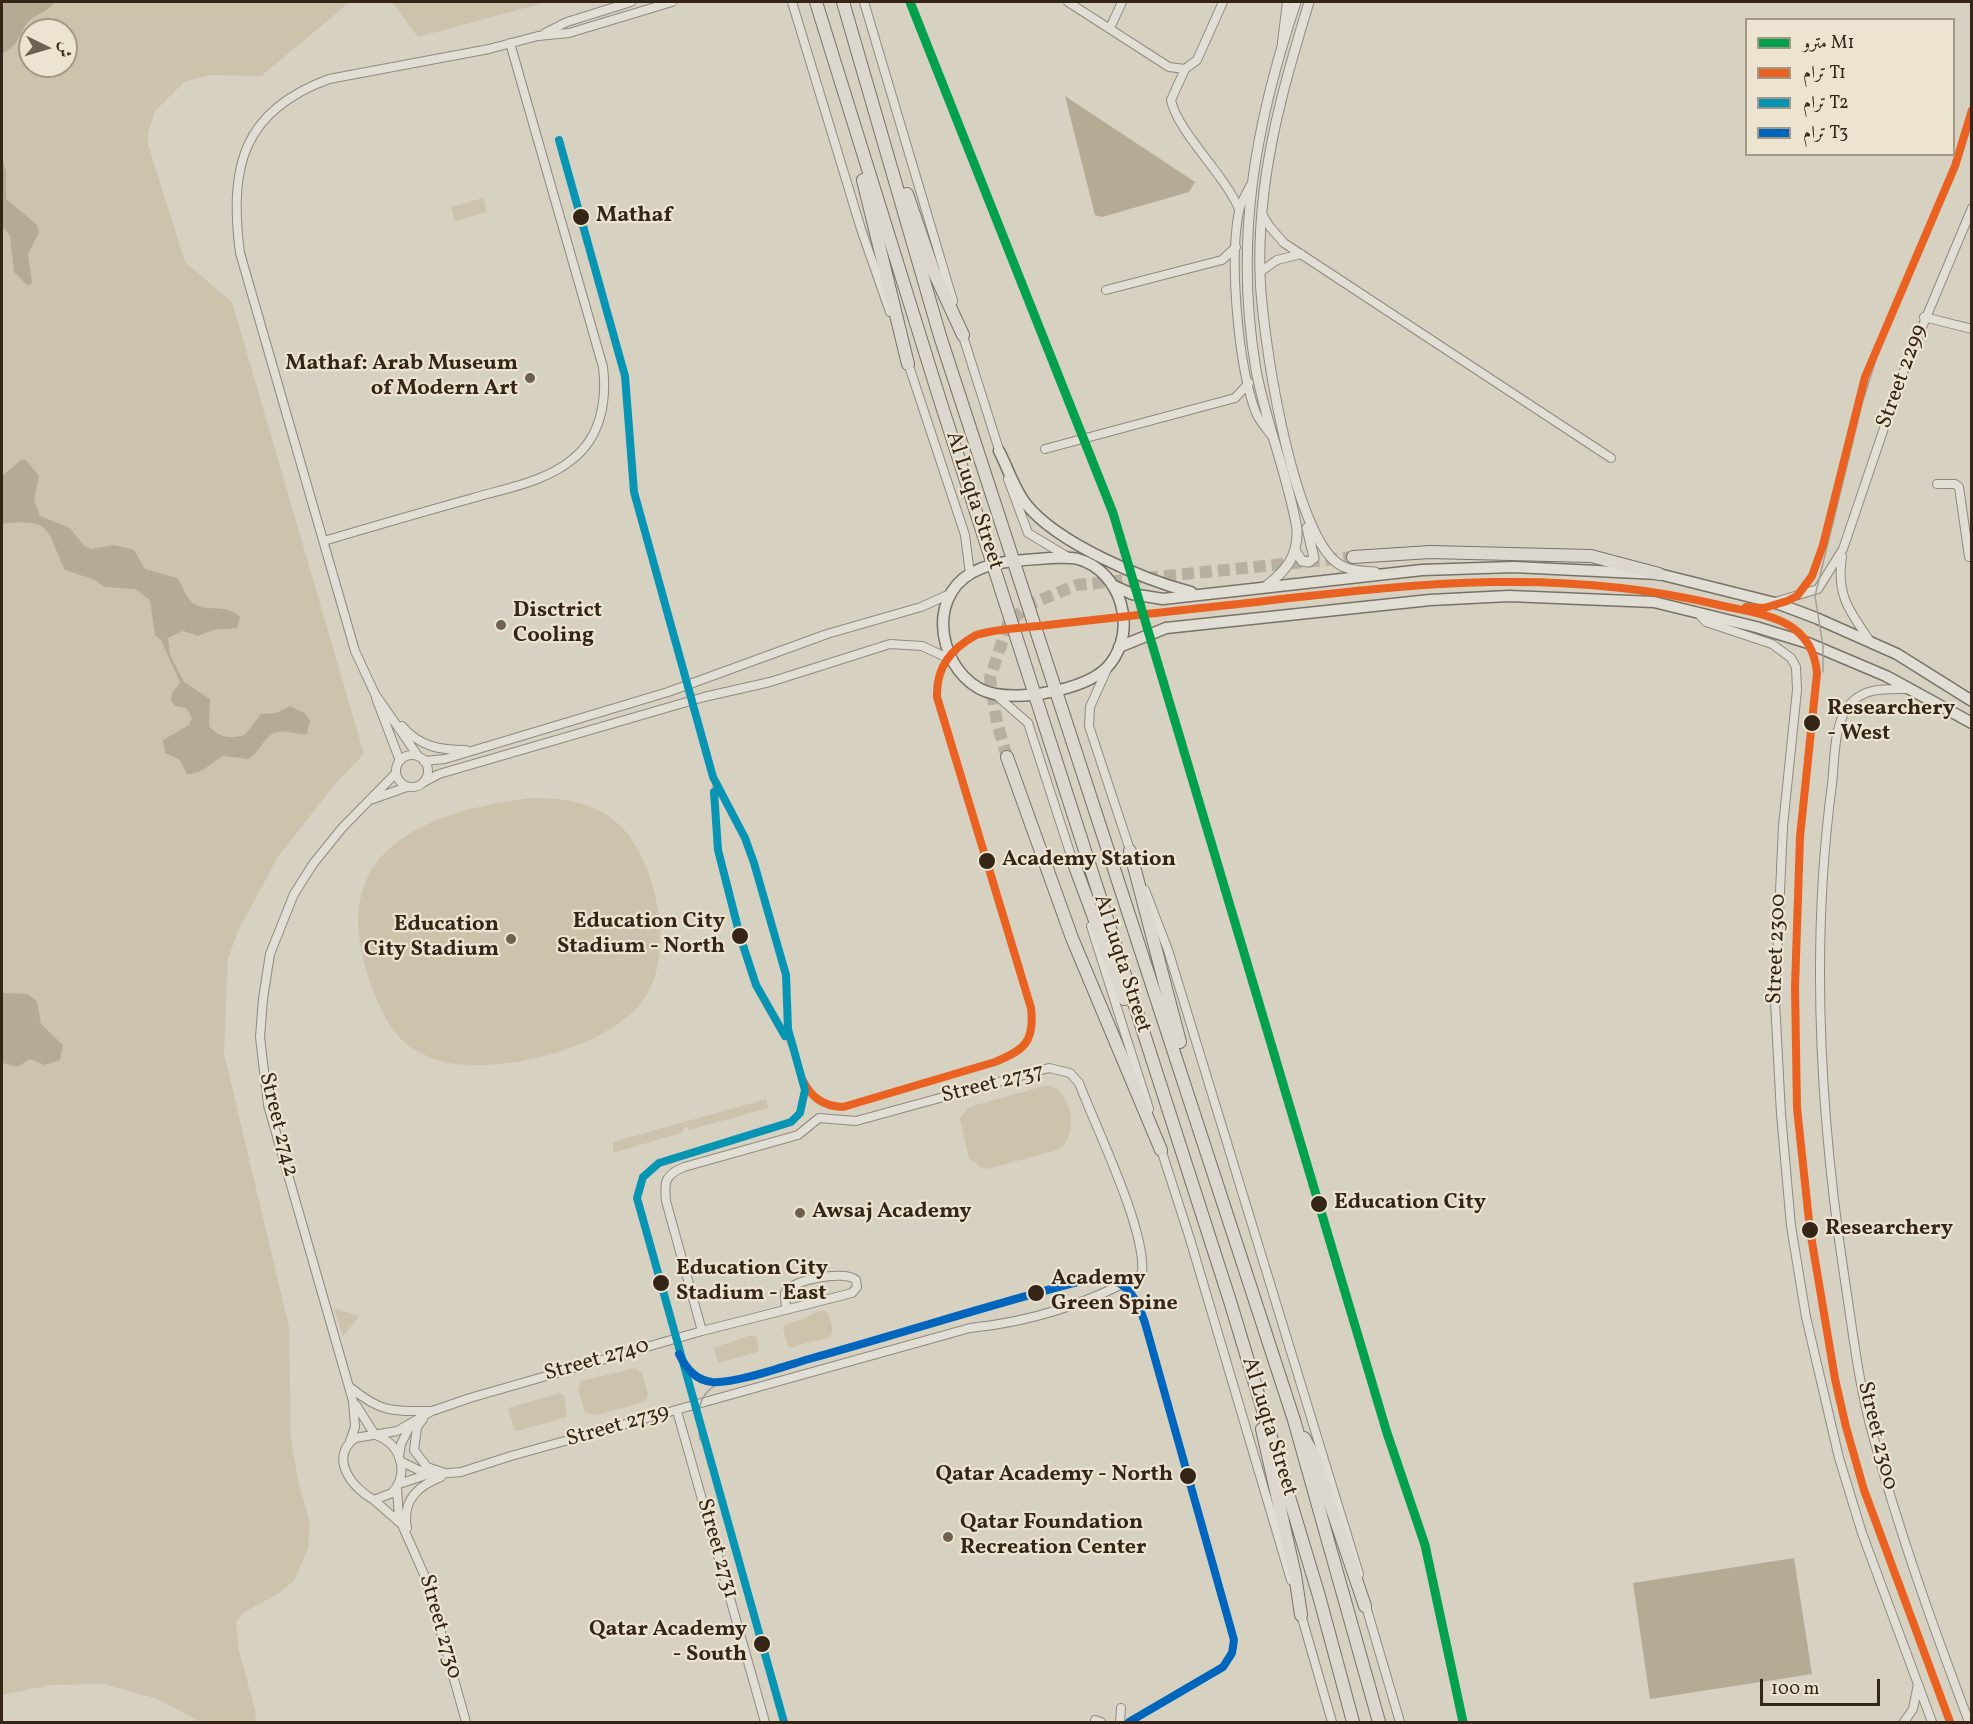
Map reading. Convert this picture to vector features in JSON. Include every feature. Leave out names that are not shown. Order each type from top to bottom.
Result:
[{"type":"main road","name":"Al Luqta Street","points":[[816,2],[860,149],[1247,1355],[1319,1596],[1353,1722]]},
{"type":"main road","name":"Al Luqta Street","points":[[843,2],[940,336],[1294,1420],[1379,1722]]},
{"type":"main road","points":[[860,149],[867,202],[908,364]]},
{"type":"main road","points":[[890,164],[905,188],[933,270],[963,335]]},
{"type":"main road","points":[[999,451],[1026,504],[1050,527],[1157,583],[1197,593]]},
{"type":"main road","points":[[1353,557],[1430,552],[1591,556],[1772,603],[1816,618],[1870,641],[1937,678],[1971,701]]},
{"type":"main road","points":[[1112,585],[1123,615],[1119,647],[1108,666],[1084,682],[1036,693],[995,694],[969,681],[950,658],[944,625],[952,593],[970,574],[1013,561],[1070,558],[1094,567],[1112,585],[1148,598],[1398,572],[1514,567],[1659,574]]},
{"type":"main road","points":[[1119,647],[1166,628],[1486,597],[1573,596],[1654,602],[1808,643],[1912,689],[1971,723]]},
{"type":"main road","points":[[1007,757],[1064,917],[1161,1150]]},
{"type":"main road","points":[[1130,850],[1165,993],[1202,1117],[1205,1145]]},
{"type":"main road","points":[[1073,861],[1093,909],[1170,1129],[1183,1154]]},
{"type":"main road","points":[[1247,1355],[1295,1575],[1301,1615]]},
{"type":"main road","points":[[1294,1420],[1314,1456],[1365,1606]]},
{"type":"street","points":[[538,36],[583,17],[631,2]]},
{"type":"street","points":[[672,2],[599,24],[329,79],[306,87],[276,107],[256,131],[243,156],[238,176],[235,217],[240,253],[355,651],[375,694],[382,720],[399,760],[396,773],[401,784],[413,787],[439,774],[704,697],[770,682],[890,644],[922,646],[950,658]]},
{"type":"street","name":"Al Luqta Street","points":[[790,2],[861,229],[965,535],[970,574]]},
{"type":"street","name":"Al Luqta Street","points":[[864,2],[908,157],[1019,516],[1028,532],[1070,558]]},
{"type":"street","points":[[1068,2],[1169,67],[1185,69]]},
{"type":"street","points":[[1110,28],[1122,2]]},
{"type":"street","points":[[1223,2],[1197,60],[1185,69],[1172,93],[1172,108],[1219,175],[1239,209]]},
{"type":"street","points":[[1282,44],[1287,2]]},
{"type":"street","points":[[1266,586],[1287,567],[1296,552],[1298,541],[1295,515],[1263,404],[1250,321],[1246,259],[1250,186],[1265,103],[1296,2]]},
{"type":"street","points":[[1296,552],[1302,561],[1309,562],[1314,558],[1270,368],[1260,272],[1262,214],[1274,124],[1310,2]]},
{"type":"street","points":[[620,5],[620,11],[624,16]]},
{"type":"street","points":[[598,12],[594,18],[599,24]]},
{"type":"street","points":[[583,17],[587,23],[586,27]]},
{"type":"street","points":[[324,541],[542,478],[576,457],[591,437],[602,414],[606,387],[603,367],[510,43]]},
{"type":"street","points":[[1250,186],[1239,209],[1236,247],[1239,321],[1253,402],[1260,422],[1274,439]]},
{"type":"street","name":"Street 2299","points":[[1870,641],[1851,615],[1841,593],[1839,575],[1843,549],[1924,317],[1971,208]]},
{"type":"street","points":[[1262,214],[1276,236],[1611,459]]},
{"type":"street","points":[[1107,290],[1222,260],[1236,247]]},
{"type":"street","points":[[1260,272],[1277,260],[1303,254]]},
{"type":"street","points":[[1222,260],[1236,269]]},
{"type":"street","points":[[1924,317],[1971,329]]},
{"type":"street","points":[[1235,398],[1249,383]]},
{"type":"street","points":[[1046,449],[1235,398],[1253,402]]},
{"type":"street","points":[[1937,484],[1955,484],[1959,488],[1967,518],[1969,557]]},
{"type":"street","points":[[1302,505],[1323,546],[1334,561],[1355,570],[1398,572]]},
{"type":"street","name":"Street 2299","points":[[1772,603],[1818,589],[1843,549]]},
{"type":"street","points":[[399,760],[408,755],[421,759],[445,759],[668,692],[827,634],[921,607],[952,593]]},
{"type":"street","name":"Street 2300","points":[[1697,612],[1706,622],[1772,644],[1791,658],[1796,667],[1797,690],[1783,826],[1775,1001],[1780,1114],[1791,1226],[1806,1317],[1839,1458],[1862,1533],[1932,1722]]},
{"type":"street","name":"Al Luqta Street","points":[[1108,666],[1093,698],[1089,726],[1130,850],[1168,950],[1346,1524],[1365,1606],[1400,1722]]},
{"type":"street","name":"Street 2300","points":[[1912,689],[1867,692],[1850,704],[1839,728],[1822,895],[1820,959],[1825,1104],[1834,1211],[1854,1339],[1874,1439],[1915,1580],[1968,1722]]},
{"type":"street","points":[[375,694],[406,731],[427,745],[439,750],[473,750]]},
{"type":"street","name":"Al Luqta Street","points":[[995,694],[1028,723],[1191,1239],[1332,1722]]},
{"type":"street","points":[[391,714],[428,771],[424,782]]},
{"type":"street","name":"Street 2742","points":[[349,1443],[355,1427],[350,1387],[268,1105],[260,1037],[270,954],[294,894],[313,864],[396,773]]},
{"type":"street","name":"Street 2742","points":[[369,800],[407,787]]},
{"type":"street","name":"Street 2737","points":[[702,1331],[666,1201],[664,1183],[669,1173],[798,1135],[819,1118],[856,1121],[1049,1068],[1070,1073],[1079,1083],[1116,1176],[1142,1253],[1142,1266]]},
{"type":"street","name":"Street 2739","points":[[398,1486],[431,1475],[449,1474],[970,1328],[1011,1323],[1083,1302],[1142,1274],[1142,1266]]},
{"type":"street","name":"Street 2740","points":[[377,1435],[412,1422],[432,1411],[702,1331],[786,1310],[852,1293],[857,1283],[850,1275],[798,1282],[790,1286],[785,1293],[786,1310]]},
{"type":"street","points":[[350,1387],[372,1405],[381,1408],[432,1411]]},
{"type":"street","name":"Street 2742","points":[[353,1401],[377,1435]]},
{"type":"street","points":[[432,1411],[417,1427],[414,1450],[427,1467],[449,1474]]},
{"type":"street","name":"Street 2731","points":[[677,1411],[765,1722]]},
{"type":"street","points":[[400,1459],[390,1442],[377,1435],[361,1435],[349,1443],[344,1455],[350,1479],[355,1487],[374,1500],[385,1497],[398,1486],[402,1474],[401,1444],[412,1422]]},
{"type":"street","name":"Street 2739","points":[[400,1459],[431,1475]]},
{"type":"street","points":[[408,1533],[407,1510],[417,1489],[449,1474]]},
{"type":"street","name":"Street 2730","points":[[398,1486],[399,1518],[408,1533],[426,1579],[466,1722]]},
{"type":"street","name":"Street 2730","points":[[374,1500],[391,1512],[408,1533]]},
{"type":"street","points":[[1904,1722],[1916,1703],[1918,1680]]},
{"type":"street","points":[[1120,1722],[1121,1708]]},
{"type":"shaded area","points":[[2,2],[350,2],[261,76],[210,75],[184,82],[155,111],[148,133],[148,144],[185,262],[232,302],[364,754],[334,785],[278,857],[238,931],[228,959],[224,1053],[289,1327],[291,1440],[298,1481],[310,1522],[308,1548],[295,1579],[278,1594],[244,1612],[236,1622],[239,1651],[256,1713],[255,1722],[201,1722],[157,1699],[105,1684],[50,1685],[2,1695]]},
{"type":"shaded area","points":[[2,2],[54,2],[34,18],[18,18],[18,39],[12,47],[2,53]]},
{"type":"shaded area","points":[[392,2],[547,2],[418,37]]},
{"type":"shaded area","points":[[1065,96],[1195,182],[1189,192],[1102,217],[1095,215]]},
{"type":"shaded area","points":[[2,136],[6,199],[37,225],[39,233],[28,254],[32,283],[28,286],[14,272],[10,236],[2,226]]},
{"type":"shaded area","points":[[483,198],[487,212],[455,221],[451,207]]},
{"type":"shaded area","points":[[21,460],[26,460],[39,476],[34,500],[40,516],[70,528],[84,546],[92,549],[114,545],[134,550],[145,569],[177,578],[193,603],[204,607],[229,610],[240,617],[237,628],[213,630],[198,636],[183,631],[168,638],[170,655],[184,682],[210,699],[209,726],[213,730],[226,736],[245,735],[261,714],[276,713],[290,706],[306,714],[310,721],[307,734],[273,733],[249,759],[223,756],[193,774],[187,774],[180,760],[165,753],[163,740],[189,725],[192,718],[186,708],[175,706],[171,701],[172,693],[180,683],[161,640],[155,635],[150,600],[135,589],[105,587],[95,580],[65,570],[50,536],[39,525],[19,522],[2,524],[2,476]]},
{"type":"shaded area","name":"Education City Stadium","points":[[530,798],[569,801],[594,808],[616,822],[638,849],[647,869],[659,916],[658,964],[652,985],[641,1003],[625,1018],[607,1031],[562,1051],[538,1058],[490,1065],[453,1064],[430,1057],[409,1046],[398,1036],[388,1022],[372,987],[361,949],[359,932],[358,917],[364,886],[380,858],[412,832],[470,809]]},
{"type":"shaded area","points":[[2,993],[27,994],[37,1001],[41,1024],[63,1045],[60,1060],[44,1065],[30,1059],[17,1067],[3,1063]]},
{"type":"shaded area","points":[[1047,1085],[1063,1095],[1068,1103],[1070,1133],[1060,1149],[988,1169],[969,1158],[960,1118],[969,1107]]},
{"type":"shaded area","points":[[766,1099],[768,1108],[689,1130],[688,1127],[684,1128],[684,1132],[613,1153],[613,1142]]},
{"type":"shaded area","points":[[334,1308],[359,1316],[343,1337]]},
{"type":"shaded area","points":[[823,1310],[827,1312],[832,1325],[829,1338],[792,1348],[788,1346],[783,1329],[786,1324]]},
{"type":"shaded area","points":[[752,1335],[756,1336],[759,1350],[757,1352],[718,1363],[713,1348]]},
{"type":"shaded area","points":[[635,1368],[642,1373],[648,1395],[645,1402],[596,1415],[585,1412],[578,1390],[581,1381]]},
{"type":"shaded area","points":[[560,1393],[564,1395],[567,1417],[517,1431],[514,1429],[508,1408]]},
{"type":"shaded area","points":[[1794,1558],[1812,1674],[1650,1699],[1633,1583]]},
{"type":"tunnel","points":[[1007,757],[997,723],[990,678],[1008,624],[1028,605],[1077,585],[1353,557]]},
{"type":"tram line","name":"T1","points":[[1746,607],[1764,608],[1787,601],[1797,596],[1812,576],[1823,545],[1865,377],[1955,166],[1972,110]]},
{"type":"tram line","points":[[1823,672],[1823,646],[1815,596],[1862,404],[1877,356],[1958,167],[1972,122]]},
{"type":"tram line","name":"T2","points":[[559,140],[625,376],[634,492],[713,777],[745,838],[754,863],[786,975],[788,1029],[805,1090],[800,1113],[791,1122],[659,1163],[643,1177],[637,1198],[784,1722]]},
{"type":"tram line","points":[[556,141],[572,195]]},
{"type":"tram line","points":[[588,241],[625,376],[634,492],[713,777],[745,838],[772,927]]},
{"type":"tram line","points":[[1752,608],[1773,606],[1791,598],[1806,584],[1817,566]]},
{"type":"tram line","points":[[1216,606],[1445,582],[1563,582],[1641,590],[1755,613],[1786,624],[1799,633],[1809,645],[1815,661],[1817,682],[1800,837],[1795,987],[1797,1108],[1810,1230],[1835,1379],[1846,1427],[1864,1490],[1950,1722]]},
{"type":"tram line","name":"T1","points":[[802,1079],[813,1096],[829,1105],[843,1107],[995,1062],[1020,1049],[1029,1037],[1032,1020],[1031,1008],[937,697],[939,677],[947,660],[959,646],[976,635],[1012,628],[1326,594],[1455,583],[1585,584],[1651,592],[1752,612],[1782,622],[1806,640],[1813,654],[1817,673],[1800,837],[1795,987],[1797,1108],[1810,1230],[1835,1379],[1846,1427],[1864,1490],[1950,1722]]},
{"type":"tram line","points":[[713,786],[718,850],[740,936]]},
{"type":"tram line","name":"T2","points":[[714,792],[718,850],[740,936],[756,985],[785,1036]]},
{"type":"tram line","points":[[974,822],[998,902]]},
{"type":"tram line","points":[[802,1079],[813,1096],[829,1105],[843,1107],[995,1062],[1022,1048],[1031,1034],[1033,1022],[1009,936]]},
{"type":"tram line","points":[[783,1032],[799,1069]]},
{"type":"tram line","name":"T3","points":[[679,1354],[696,1376],[706,1381],[722,1382],[760,1374],[1089,1279],[1110,1279],[1126,1288],[1137,1303],[1145,1323],[1234,1640],[1232,1653],[1223,1667],[1129,1722]]},
{"type":"tram line","points":[[700,1440],[698,1422],[700,1406],[707,1392],[721,1382]]},
{"type":"metro line","name":"M1","points":[[910,2],[1113,513],[1387,1433],[1425,1545],[1463,1722]]},
{"type":"place","name":"Mathaf","points":[[581,217]]},
{"type":"place","name":"Mathaf: Arab Museum of Modern Art","points":[[530,378]]},
{"type":"place","name":"Disctrict Cooling","points":[[501,625]]},
{"type":"place","name":"Researchery - West","points":[[1812,723]]},
{"type":"place","name":"Academy Station","points":[[987,861]]},
{"type":"place","name":"Education City Stadium - North","points":[[740,936]]},
{"type":"place","name":"Education City Stadium","points":[[511,939]]},
{"type":"place","name":"Education City","points":[[1319,1204]]},
{"type":"place","name":"Awsaj Academy","points":[[800,1213]]},
{"type":"place","name":"Researchery","points":[[1810,1230]]},
{"type":"place","name":"Education City Stadium - East","points":[[661,1283]]},
{"type":"place","name":"Academy Green Spine","points":[[1036,1293]]},
{"type":"place","name":"Qatar Academy - North","points":[[1188,1476]]},
{"type":"place","name":"Qatar Foundation Recreation Center","points":[[948,1537]]},
{"type":"place","name":"Qatar Academy - South","points":[[762,1644]]}]
